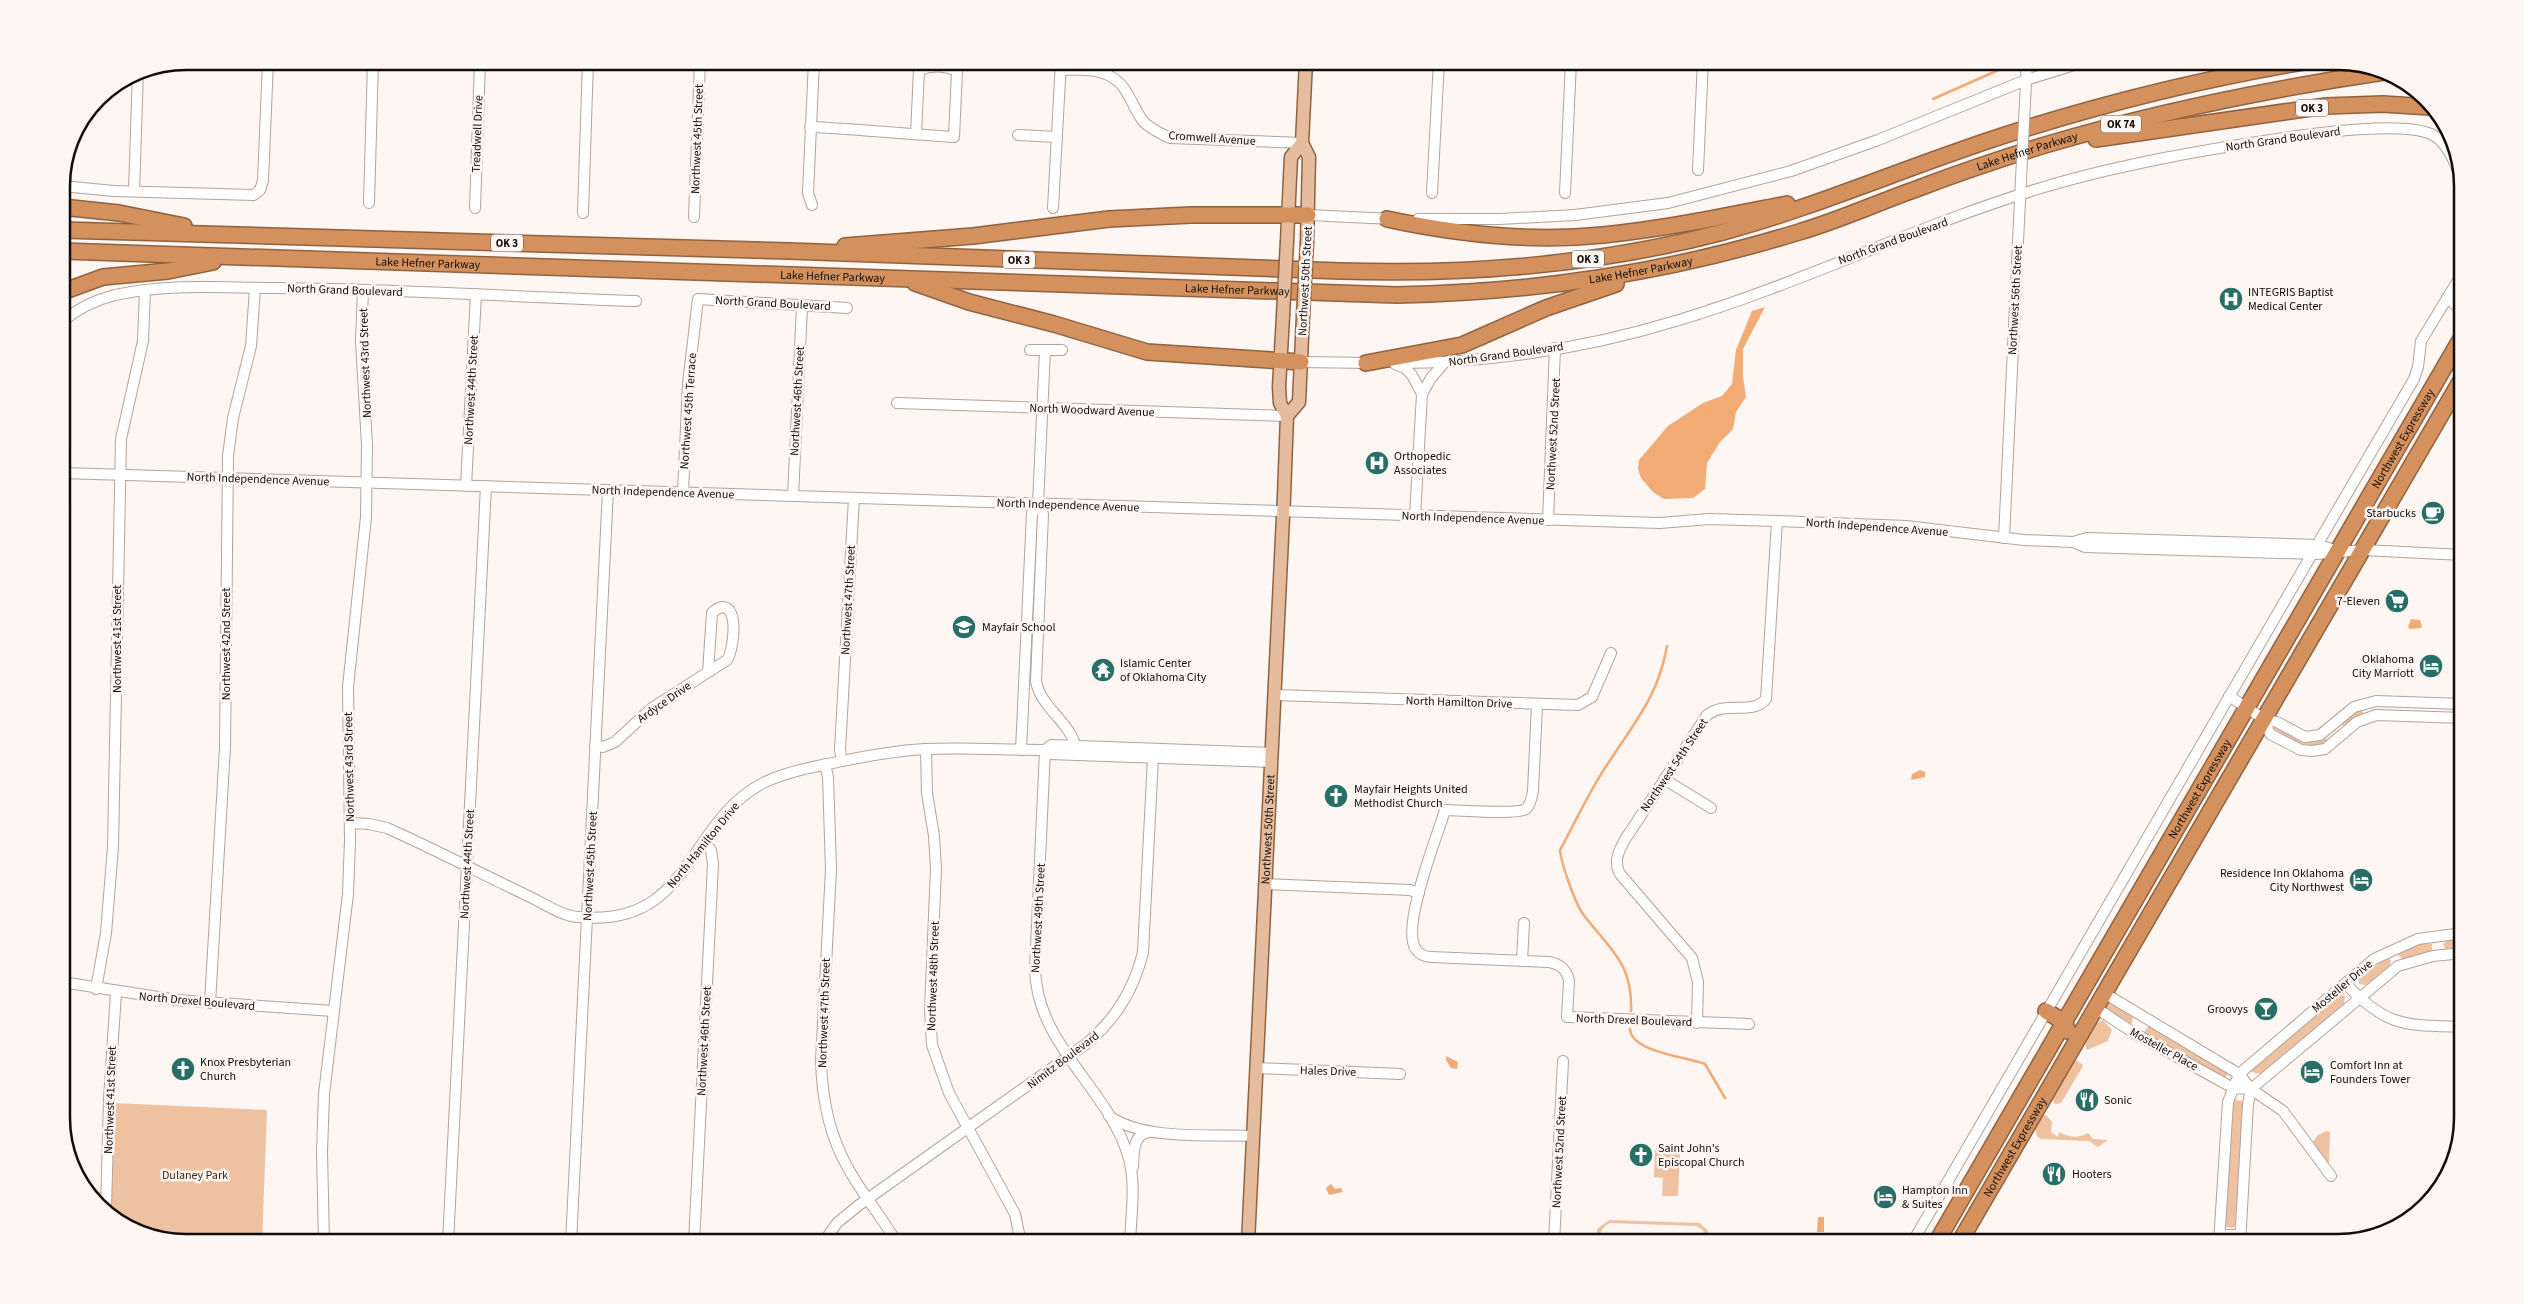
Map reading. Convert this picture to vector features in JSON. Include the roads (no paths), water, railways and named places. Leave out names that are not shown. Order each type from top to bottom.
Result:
[{"type":"highway","name":"Lake Hefner Parkway","points":[[70,230],[789,251],[1341,271],[1465,271],[1552,264],[1676,243],[1738,227],[1842,194],[1903,170],[2063,117],[2174,88],[2257,70]]},
{"type":"highway","name":"Lake Hefner Parkway","points":[[70,252],[1397,295],[1517,290],[1585,282],[1657,270],[1709,258],[1803,231],[1927,185],[2044,145],[2228,98],[2369,74]]},
{"type":"highway","name":"OK 3","points":[[2044,145],[2326,106],[2383,104],[2421,106]]},
{"type":"highway","points":[[1387,219],[1417,225],[1505,235],[1601,235],[1667,226],[1842,194]]},
{"type":"highway","points":[[70,208],[119,213],[225,235]]},
{"type":"highway","points":[[789,251],[974,236],[1109,220],[1191,215],[1308,215]]},
{"type":"highway","points":[[70,289],[103,277],[168,271],[239,257]]},
{"type":"highway","points":[[1366,363],[1462,345],[1546,308],[1657,270]]},
{"type":"highway","points":[[902,278],[969,302],[1054,324],[1147,352],[1301,362]]},
{"type":"highway","name":"Northwest Expressway","points":[[1941,1234],[2454,349]]},
{"type":"highway","name":"Northwest Expressway","points":[[1965,1234],[2454,391]]},
{"type":"highway","points":[[2088,980],[2091,1003],[2096,1008]]},
{"type":"highway","points":[[2046,1011],[2064,1022],[2074,1046]]},
{"type":"main road","name":"Northwest 50th Street","points":[[1287,416],[1299,402],[1308,215],[1309,157],[1302,143],[1306,70]]},
{"type":"main road","name":"Northwest 50th Street","points":[[1248,1234],[1287,416],[1280,403],[1280,361],[1291,157],[1302,143]]},
{"type":"street","points":[[70,187],[248,195],[256,193],[263,184],[268,70]]},
{"type":"street","points":[[369,203],[373,70]]},
{"type":"street","name":"Treadwell Drive","points":[[475,208],[480,70]]},
{"type":"street","points":[[583,213],[588,70]]},
{"type":"street","name":"Northwest 45th Street","points":[[694,217],[700,70]]},
{"type":"street","points":[[812,205],[808,193],[813,70]]},
{"type":"street","points":[[916,134],[919,70]]},
{"type":"street","points":[[810,127],[880,130],[954,137],[957,71],[955,70]]},
{"type":"street","points":[[1053,208],[1061,70]]},
{"type":"street","name":"Cromwell Avenue","points":[[1084,70],[1107,74],[1119,82],[1129,93],[1143,121],[1155,131],[1170,138],[1302,143]]},
{"type":"street","points":[[1432,192],[1439,70]]},
{"type":"street","points":[[1565,193],[1571,70]]},
{"type":"street","points":[[1698,170],[1703,70]]},
{"type":"street","name":"Northwest 56th Street","points":[[2004,538],[2027,70]]},
{"type":"street","points":[[1308,215],[1387,219],[1500,220],[1575,215],[1668,204],[1791,171],[1878,140],[2026,80],[2058,70]]},
{"type":"street","points":[[134,191],[138,81]]},
{"type":"street","name":"North Grand Boulevard","points":[[1301,362],[1444,363],[1555,348],[1631,333],[1724,306],[2020,194],[2168,157],[2250,143],[2356,129],[2408,130],[2432,134],[2444,143],[2449,154]]},
{"type":"street","points":[[1018,135],[1057,137]]},
{"type":"street","points":[[2454,286],[2447,298],[2454,304]]},
{"type":"street","name":"North Grand Boulevard","points":[[70,316],[95,302],[145,290],[193,287],[363,290],[636,301]]},
{"type":"street","name":"Northwest 42nd Street","points":[[210,1003],[226,746],[228,478],[231,429],[251,346],[255,288]]},
{"type":"street","name":"Northwest 41st Street","points":[[96,989],[107,925],[113,847],[120,475],[123,430],[144,334],[145,290]]},
{"type":"street","name":"Northwest 43rd Street","points":[[324,1234],[323,1123],[346,912],[350,823],[348,687],[365,543],[367,420],[362,341],[363,290]]},
{"type":"street","name":"Northwest 44th Street","points":[[466,486],[476,294]]},
{"type":"street","name":"Northwest Expressway","points":[[1917,1234],[2414,379],[2418,367],[2421,341],[2447,298]]},
{"type":"street","name":"North Grand Boulevard","points":[[698,299],[802,307],[847,308]]},
{"type":"street","name":"Northwest 45th Terrace","points":[[683,492],[688,384],[698,299]]},
{"type":"street","name":"Northwest 46th Street","points":[[792,496],[802,307]]},
{"type":"street","name":"Northwest 52nd Street","points":[[1548,520],[1555,348]]},
{"type":"street","points":[[1030,350],[1062,350]]},
{"type":"street","points":[[1045,350],[1038,504],[1043,514],[1036,682],[1041,697],[1072,738],[1075,746]]},
{"type":"street","points":[[1392,363],[1405,368],[1412,375],[1422,394]]},
{"type":"street","points":[[1415,516],[1422,394],[1431,378],[1444,363]]},
{"type":"street","name":"North Woodward Avenue","points":[[897,403],[1287,416]]},
{"type":"street","name":"North Independence Avenue","points":[[70,473],[1548,520],[1660,523],[1708,519],[1776,521],[1906,526],[2004,538],[2073,542],[2085,547],[2363,550],[2454,555]]},
{"type":"street","name":"Northwest 44th Street","points":[[448,1234],[486,486]]},
{"type":"street","name":"Northwest 45th Street","points":[[571,1234],[608,490]]},
{"type":"street","name":"Northwest 47th Street","points":[[842,761],[840,750],[854,498]]},
{"type":"street","points":[[1020,750],[1032,513],[1038,504]]},
{"type":"street","name":"Northwest 54th Street","points":[[1696,1023],[1698,982],[1692,958],[1626,881],[1617,868],[1616,862],[1626,838],[1707,715],[1719,708],[1757,707],[1766,699],[1776,521]]},
{"type":"street","name":"Ardyce Drive","points":[[595,746],[603,746],[615,742],[652,708],[708,672],[730,656],[733,619],[730,610],[726,608],[719,608],[712,613],[708,672]]},
{"type":"street","name":"North Hamilton Drive","points":[[1275,695],[1568,706],[1586,702],[1592,697],[1611,653]]},
{"type":"street","points":[[2229,696],[2264,719],[2277,722],[2305,737],[2320,735],[2354,707],[2369,703],[2405,701],[2454,704]]},
{"type":"street","points":[[2369,703],[2369,717]]},
{"type":"street","points":[[1265,884],[1410,890],[1419,893],[1445,810],[1515,812],[1526,808],[1530,804],[1533,790],[1537,705]]},
{"type":"street","points":[[2264,719],[2270,734],[2300,750],[2325,749],[2357,722],[2376,715],[2454,718]]},
{"type":"street","points":[[2329,727],[2338,739]]},
{"type":"street","name":"North Hamilton Drive","points":[[1045,750],[1051,745],[1127,752],[1153,758],[1272,758]]},
{"type":"street","name":"North Hamilton Drive","points":[[350,823],[369,824],[387,828],[571,916],[626,915],[649,905],[667,889],[730,810],[755,788],[780,776],[825,764],[926,749],[1045,750],[1050,754],[1127,752],[1272,758]]},
{"type":"street","name":"Northwest 48th Street","points":[[926,749],[927,793],[934,836],[936,869],[931,1036],[934,1055],[944,1082],[1015,1214],[1019,1234]]},
{"type":"street","name":"Northwest 49th Street","points":[[1045,750],[1035,982],[1042,1012],[1106,1114],[1128,1158],[1132,1180]]},
{"type":"street","name":"Nimitz Boulevard","points":[[829,1234],[837,1223],[868,1199],[1094,1038],[1116,1014],[1132,986],[1140,965],[1145,926],[1153,758]]},
{"type":"street","name":"Northwest 47th Street","points":[[825,764],[831,863],[821,1061],[823,1092],[835,1141],[848,1170],[890,1234]]},
{"type":"street","points":[[1664,779],[1711,808]]},
{"type":"street","name":"Northwest 46th Street","points":[[694,1234],[713,864],[711,850],[704,843]]},
{"type":"street","name":"North Drexel Boulevard","points":[[1419,893],[1413,941],[1419,953],[1431,958],[1555,963],[1564,969],[1569,980],[1567,1017],[1749,1024]]},
{"type":"street","points":[[1522,961],[1524,923]]},
{"type":"street","name":"Mosteller Drive","points":[[2240,1074],[2374,959],[2418,939],[2454,934]]},
{"type":"street","name":"Mosteller Drive","points":[[2250,1092],[2398,966],[2433,956],[2454,954]]},
{"type":"street","name":"North Drexel Boulevard","points":[[70,984],[116,992],[210,1003],[334,1011]]},
{"type":"street","points":[[2346,984],[2379,1015],[2402,1023],[2454,1026]]},
{"type":"street","name":"Northwest 41st Street","points":[[106,1201],[110,1140],[109,1105],[116,992]]},
{"type":"street","name":"Mosteller Place","points":[[2104,993],[2240,1074]]},
{"type":"street","name":"Mosteller Place","points":[[2096,1008],[2134,1033],[2233,1088]]},
{"type":"street","points":[[2134,1033],[2144,1017]]},
{"type":"street","name":"Northwest 52nd Street","points":[[1554,1234],[1563,1061]]},
{"type":"street","name":"Hales Drive","points":[[1256,1068],[1400,1074]]},
{"type":"street","points":[[2219,1234],[2228,1102],[2240,1074]]},
{"type":"street","points":[[2240,1074],[2250,1092],[2240,1234]]},
{"type":"street","points":[[2233,1088],[2250,1092],[2283,1111],[2331,1176]]},
{"type":"street","points":[[1106,1114],[1129,1127],[1148,1132],[1253,1136]]},
{"type":"street","name":"Northwest 49th Street","points":[[1130,1234],[1132,1180],[1136,1141],[1141,1134],[1148,1132]]},
{"type":"waterway","points":[[1933,99],[1998,70]]},
{"type":"waterway","points":[[1631,1011],[1631,994],[1624,968],[1618,957],[1580,909],[1572,892],[1560,850],[1602,772],[1645,707],[1658,679],[1667,646]]},
{"type":"waterway","points":[[1630,1029],[1633,1037],[1649,1048],[1705,1064],[1725,1098]]},
{"type":"place","name":"INTEGRIS Baptist Medical Center","points":[[2231,299]]},
{"type":"place","name":"Orthopedic Associates","points":[[1377,463]]},
{"type":"place","name":"Starbucks","points":[[2433,513]]},
{"type":"place","name":"7-Eleven","points":[[2397,601]]},
{"type":"place","name":"Mayfair School","points":[[964,627]]},
{"type":"place","name":"Oklahoma City Marriott","points":[[2431,666]]},
{"type":"place","name":"Islamic Center of Oklahoma City","points":[[1103,670]]},
{"type":"place","name":"Mayfair Heights United Methodist Church","points":[[1336,796]]},
{"type":"place","name":"Residence Inn Oklahoma City Northwest","points":[[2361,880]]},
{"type":"place","name":"Groovys","points":[[2266,1009]]},
{"type":"place","name":"Knox Presbyterian Church","points":[[183,1069]]},
{"type":"place","name":"Comfort Inn at Founders Tower","points":[[2312,1072]]},
{"type":"place","name":"Sonic","points":[[2087,1100]]},
{"type":"place","name":"Saint John's Episcopal Church","points":[[1641,1155]]},
{"type":"place","name":"Hooters","points":[[2054,1174]]},
{"type":"place","name":"Hampton Inn & Suites","points":[[1885,1197]]},
{"type":"park label","name":"Dulaney Park","points":[[195,1175]]}]
